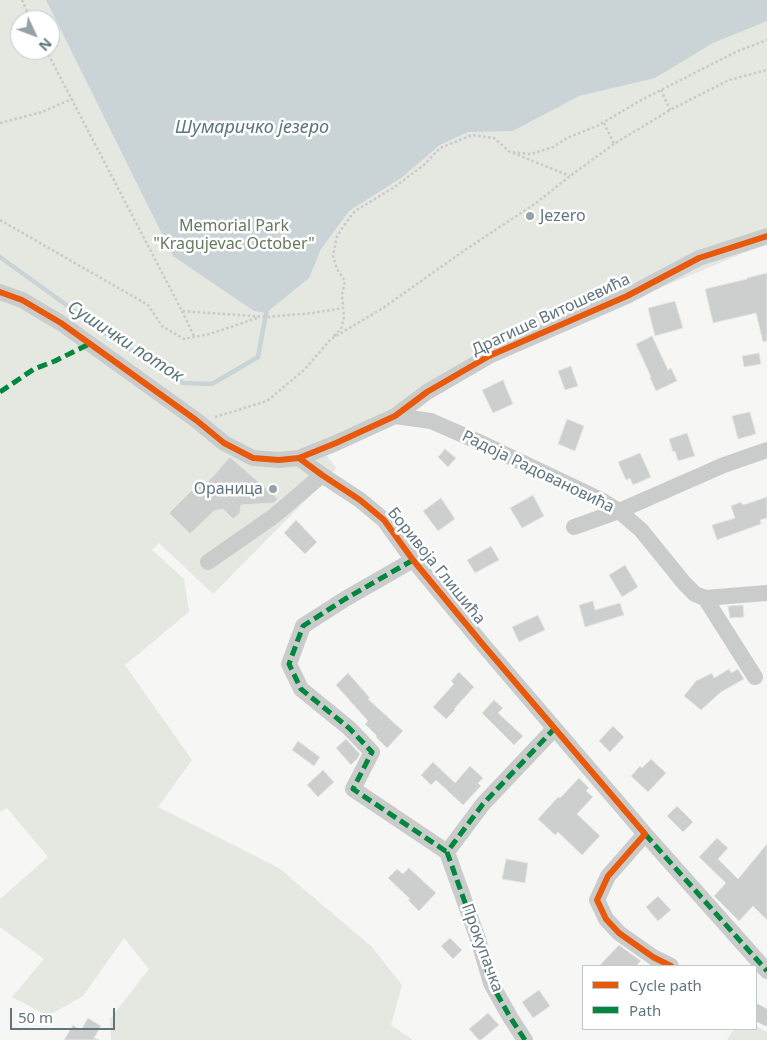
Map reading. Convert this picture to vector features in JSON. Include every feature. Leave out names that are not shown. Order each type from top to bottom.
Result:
[{"type":"street","name":"Драгише Витошевића","points":[[299,458],[395,416],[426,392],[489,356],[627,296],[699,258],[767,236]]},
{"type":"street","points":[[0,292],[22,300],[61,323],[196,420],[224,443],[253,458],[278,460],[299,458]]},
{"type":"street","name":"Радоја Радовановића","points":[[395,416],[431,421],[601,500],[619,511],[641,530],[684,583],[695,594],[705,598]]},
{"type":"street","points":[[574,526],[619,511],[724,465],[767,450]]},
{"type":"street","name":"Боривоја Глишића","points":[[299,458],[360,500],[384,520],[413,560],[554,729],[767,970]]},
{"type":"street","points":[[208,562],[274,516],[322,475]]},
{"type":"street","points":[[413,560],[345,599],[303,626],[289,664],[301,689],[349,728],[372,752],[353,789],[447,852],[483,804],[554,729]]},
{"type":"street","points":[[756,677],[705,598],[767,594]]},
{"type":"street","points":[[645,834],[608,876],[597,900],[606,919],[620,933],[653,957],[669,965]]},
{"type":"street","name":"Прокупачка","points":[[447,852],[478,939],[491,983],[525,1040]]},
{"type":"path","points":[[510,152],[531,154],[552,148],[567,138],[604,122],[643,99],[738,51],[767,40]]},
{"type":"path","points":[[51,60],[195,337]]},
{"type":"path","points":[[331,339],[383,308],[536,203],[614,144],[670,110],[729,80],[767,70]]},
{"type":"path","points":[[661,90],[670,110]]},
{"type":"path","points":[[0,123],[42,112],[72,99]]},
{"type":"path","points":[[604,122],[614,144]]},
{"type":"path","points":[[214,417],[267,402],[304,370],[340,329],[344,317],[342,295],[345,281],[337,269],[333,256],[337,236],[355,211],[393,188],[425,164],[440,148],[472,135],[494,138],[510,152],[570,176]]},
{"type":"path","points":[[0,220],[148,305],[162,326],[184,339],[210,334],[262,317]]},
{"type":"path","points":[[182,311],[268,317],[343,308]]},
{"type":"green space","name":"Memorial Park \"Kragujevac October\"","points":[[0,0],[767,0],[767,245],[629,301],[508,354],[325,453],[336,468],[213,594],[159,543],[152,550],[184,579],[189,612],[125,665],[192,760],[158,807],[279,868],[372,947],[402,985],[391,1025],[413,1040],[111,1040],[110,1019],[149,969],[124,938],[83,996],[48,1016],[12,997],[44,959],[0,927],[0,899],[48,857],[7,808],[0,812]]},
{"type":"green space","points":[[757,1027],[767,1032],[767,1040],[727,1040],[733,1030],[757,1030]]},
{"type":"water","name":"Шумаричко језеро","points":[[46,0],[767,0],[767,21],[713,43],[655,78],[579,96],[513,131],[468,132],[440,145],[401,178],[349,211],[321,249],[309,278],[266,313],[254,311],[173,256],[60,28],[60,10],[51,10]]},
{"type":"building","points":[[767,273],[767,341],[763,342],[756,313],[713,323],[705,289]]},
{"type":"building","points":[[675,301],[683,328],[655,336],[648,308]]},
{"type":"building","points":[[652,336],[668,370],[671,368],[677,381],[656,391],[636,344]]},
{"type":"building","points":[[759,353],[761,364],[744,367],[742,356]]},
{"type":"building","points":[[571,366],[578,386],[565,390],[558,371]]},
{"type":"building","points":[[503,380],[513,404],[493,413],[482,390]]},
{"type":"building","points":[[750,412],[756,434],[738,439],[732,416]]},
{"type":"building","points":[[567,419],[584,426],[575,451],[558,444]]},
{"type":"building","points":[[687,433],[695,456],[678,461],[669,439]]},
{"type":"building","points":[[445,449],[456,458],[448,467],[438,457]]},
{"type":"building","points":[[640,453],[651,477],[633,485],[630,478],[626,480],[618,462]]},
{"type":"building","points":[[230,457],[278,499],[274,503],[241,505],[240,513],[233,519],[223,509],[214,511],[190,534],[169,513],[201,481],[205,485]]},
{"type":"building","points":[[533,495],[544,516],[522,528],[510,508]]},
{"type":"building","points":[[767,497],[767,518],[760,520],[761,524],[717,540],[712,525],[735,518],[731,506],[741,502],[743,505]]},
{"type":"building","points":[[441,498],[455,519],[438,531],[423,511]]},
{"type":"building","points":[[296,520],[317,542],[305,554],[284,533]]},
{"type":"building","points":[[491,546],[499,560],[475,573],[467,560]]},
{"type":"building","points":[[625,565],[638,587],[622,597],[609,575]]},
{"type":"building","points":[[593,601],[595,610],[620,603],[624,615],[585,627],[579,605]]},
{"type":"building","points":[[743,605],[744,617],[730,618],[728,606]]},
{"type":"building","points":[[538,615],[545,630],[519,642],[512,627]]},
{"type":"building","points":[[729,669],[731,673],[738,669],[744,679],[721,692],[701,710],[684,696],[696,681],[712,673],[714,678]]},
{"type":"building","points":[[459,672],[474,687],[446,719],[433,707],[454,684],[451,681]]},
{"type":"building","points":[[348,673],[370,698],[368,699],[403,731],[387,748],[365,724],[368,721],[336,685]]},
{"type":"building","points":[[494,700],[503,708],[498,713],[523,736],[514,745],[482,713]]},
{"type":"building","points":[[613,726],[624,737],[610,752],[599,741]]},
{"type":"building","points":[[346,739],[360,754],[351,765],[336,748]]},
{"type":"building","points":[[298,741],[320,757],[314,766],[292,750]]},
{"type":"building","points":[[651,759],[666,773],[648,792],[631,776],[640,766],[642,768]]},
{"type":"building","points":[[433,762],[455,783],[470,766],[483,778],[478,783],[481,786],[463,805],[436,780],[431,785],[421,775]]},
{"type":"building","points":[[323,770],[334,782],[318,797],[307,785]]},
{"type":"building","points":[[579,778],[589,788],[586,791],[593,797],[577,814],[600,836],[582,855],[558,832],[555,835],[538,819]]},
{"type":"building","points":[[677,806],[693,822],[683,832],[667,816]]},
{"type":"building","points":[[717,838],[728,848],[718,859],[738,879],[767,844],[767,920],[753,906],[739,921],[714,896],[726,883],[699,857]]},
{"type":"building","points":[[506,859],[528,863],[525,883],[502,879]]},
{"type":"building","points":[[409,868],[436,893],[419,911],[408,900],[410,899],[388,878],[397,869],[403,874]]},
{"type":"building","points":[[658,896],[671,910],[658,921],[646,907]]},
{"type":"building","points":[[450,938],[462,950],[453,959],[441,946]]},
{"type":"building","points":[[619,945],[641,961],[637,965],[600,965]]},
{"type":"building","points":[[539,990],[550,1006],[533,1018],[522,1002]]},
{"type":"building","points":[[488,1013],[499,1025],[479,1040],[469,1029]]},
{"type":"building","points":[[88,1018],[101,1026],[94,1038],[99,1040],[64,1040],[73,1025],[81,1030]]},
{"type":"waterway","name":"Сушички поток","points":[[0,257],[108,335],[183,383],[212,384],[258,357],[267,308]]},
{"type":"marked path","points":[[0,392],[34,369],[89,344]]},
{"type":"marked path","points":[[413,560],[345,599],[303,626],[289,664],[301,689],[349,728],[372,752],[353,789],[447,852]]},
{"type":"marked path","points":[[525,1040],[491,983],[478,939],[447,852],[483,804],[554,729]]},
{"type":"marked path","points":[[645,834],[767,971]]},
{"type":"cycle path","points":[[0,292],[22,300],[61,323],[196,420],[224,443],[253,458],[279,460],[299,458],[395,416],[427,392],[489,356],[627,296],[699,258],[767,236]]},
{"type":"cycle path","points":[[299,458],[360,500],[384,520],[413,560],[485,647],[645,834],[608,876],[597,900],[606,919],[619,933],[653,957],[669,965]]},
{"type":"place","name":"Jezero","points":[[530,216]]},
{"type":"place","name":"Ораница","points":[[273,489]]}]
